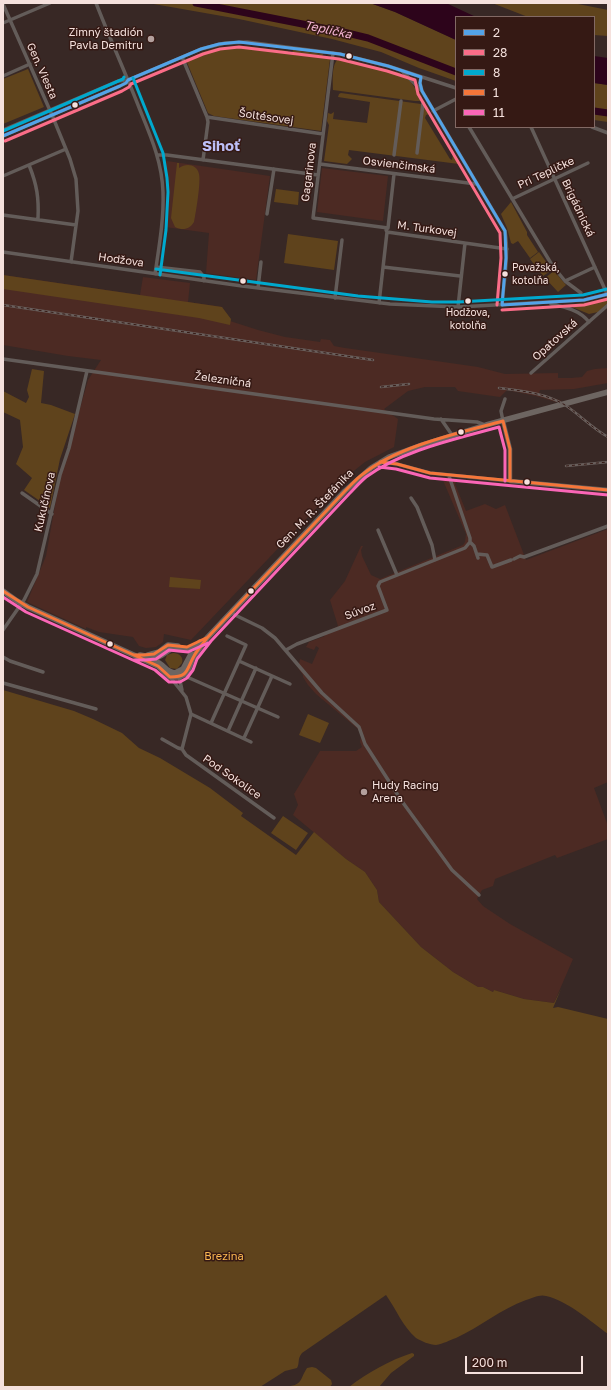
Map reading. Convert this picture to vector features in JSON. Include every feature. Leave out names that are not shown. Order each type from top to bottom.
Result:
[{"type":"main road","name":"Gen. M. R. Štefánika","points":[[200,644],[345,491],[362,474],[380,462],[402,451],[452,435],[608,392]]},
{"type":"main road","points":[[3,591],[22,604],[58,621],[135,655],[161,663],[171,673],[182,675]]},
{"type":"main road","points":[[143,657],[159,652],[168,645],[187,647],[200,644]]},
{"type":"main road","points":[[143,657],[156,658],[171,649],[184,651],[192,649],[200,644]]},
{"type":"main road","points":[[143,657],[158,666],[170,677],[182,675],[187,671],[191,659],[200,644]]},
{"type":"main road","points":[[182,675],[183,669],[191,654],[200,644]]},
{"type":"main road","points":[[173,645],[185,656],[186,663]]},
{"type":"main road","points":[[162,655],[161,663],[163,670]]},
{"type":"street","points":[[3,23],[50,3]]},
{"type":"street","points":[[96,3],[158,155],[163,192],[161,230],[155,274]]},
{"type":"street","name":"Gen. Viesta","points":[[3,4],[52,115],[66,149],[77,183],[78,211],[71,262]]},
{"type":"street","points":[[3,130],[118,81],[128,80],[210,46],[239,42],[333,53],[400,70],[455,88]]},
{"type":"street","name":"Gagarinova","points":[[333,53],[312,218],[388,228]]},
{"type":"street","points":[[182,57],[208,122],[202,160]]},
{"type":"street","points":[[3,76],[30,64]]},
{"type":"street","points":[[400,70],[422,91]]},
{"type":"street","points":[[422,77],[420,83],[422,91],[505,231],[507,249],[502,305]]},
{"type":"street","points":[[3,136],[126,83],[128,80]]},
{"type":"street","points":[[433,111],[455,99]]},
{"type":"street","points":[[394,155],[401,101]]},
{"type":"street","points":[[417,152],[423,104]]},
{"type":"street","name":"Šoltésovej","points":[[207,118],[323,134]]},
{"type":"street","points":[[470,128],[552,265],[565,281],[581,293]]},
{"type":"street","name":"Brigádnická","points":[[531,128],[608,295]]},
{"type":"street","points":[[595,128],[608,133]]},
{"type":"street","points":[[3,176],[66,149]]},
{"type":"street","points":[[158,155],[318,175]]},
{"type":"street","name":"Pri Tepličke","points":[[512,199],[555,180],[588,163]]},
{"type":"street","name":"Osvienčimská","points":[[320,164],[476,184]]},
{"type":"street","points":[[30,165],[37,184],[38,219]]},
{"type":"street","points":[[267,214],[274,169]]},
{"type":"street","name":"M. Turkovej","points":[[379,303],[386,230],[388,228],[394,174]]},
{"type":"street","points":[[3,214],[76,225]]},
{"type":"street","name":"M. Turkovej","points":[[387,232],[507,249]]},
{"type":"street","points":[[335,298],[342,240]]},
{"type":"street","name":"M. Turkovej","points":[[458,307],[464,243]]},
{"type":"street","name":"Hodžova","points":[[3,252],[335,298],[432,307],[546,303],[584,300],[608,295]]},
{"type":"street","points":[[258,288],[261,262]]},
{"type":"street","points":[[156,267],[200,272],[204,277],[204,281]]},
{"type":"street","points":[[383,267],[460,276]]},
{"type":"street","points":[[565,281],[595,267]]},
{"type":"street","name":"Hodžova","points":[[546,303],[562,306],[578,312],[589,322]]},
{"type":"street","name":"Opatovská","points":[[531,373],[608,306]]},
{"type":"street","name":"Železničná","points":[[3,359],[441,419],[477,422],[486,425]]},
{"type":"street","name":"Kukučínova","points":[[3,630],[22,604],[37,574],[60,474],[69,448],[87,371]]},
{"type":"street","points":[[505,399],[501,411],[510,449],[510,481]]},
{"type":"street","points":[[441,419],[452,435]]},
{"type":"street","points":[[380,462],[449,476],[608,490]]},
{"type":"street","points":[[449,476],[470,538],[470,542],[474,546],[478,556],[487,555],[492,567],[520,556],[524,557],[608,526]]},
{"type":"street","points":[[22,493],[52,514]]},
{"type":"street","points":[[411,498],[417,507],[430,539],[435,560]]},
{"type":"street","points":[[378,530],[397,575]]},
{"type":"street","name":"Súvoz","points":[[286,650],[297,644],[387,610],[378,586],[380,582],[465,548],[470,542]]},
{"type":"street","points":[[231,612],[266,630],[286,650],[322,693],[359,727],[365,744],[401,800],[452,870],[479,895]]},
{"type":"street","points":[[211,723],[246,645],[227,636]]},
{"type":"street","points":[[3,657],[10,661],[43,672]]},
{"type":"street","points":[[239,661],[290,684]]},
{"type":"street","points":[[228,731],[256,668]]},
{"type":"street","points":[[182,691],[182,675],[278,717]]},
{"type":"street","points":[[244,738],[272,676]]},
{"type":"street","points":[[170,677],[186,697],[191,714],[182,749]]},
{"type":"street","points":[[3,683],[96,710]]},
{"type":"street","points":[[191,714],[251,742]]},
{"type":"street","name":"Pod Sokolice","points":[[162,739],[182,749],[186,755],[274,818]]},
{"type":"shaded area","points":[[370,3],[446,3],[474,16],[455,16],[455,40],[395,12]]},
{"type":"shaded area","points":[[595,56],[608,58],[608,85],[595,83]]},
{"type":"shaded area","points":[[167,161],[270,176],[256,280],[206,273],[209,233],[165,227],[167,192],[163,165]]},
{"type":"shaded area","points":[[322,168],[388,176],[383,221],[317,212]]},
{"type":"shaded area","points":[[3,275],[140,295],[143,277],[190,283],[188,302],[222,307],[230,321],[285,337],[320,342],[321,339],[330,340],[334,346],[478,367],[505,374],[558,373],[558,378],[571,378],[582,377],[587,371],[608,368],[608,383],[574,389],[540,390],[539,393],[562,401],[556,402],[507,390],[500,397],[458,391],[455,387],[425,387],[408,391],[384,409],[398,419],[394,447],[365,462],[345,478],[191,640],[164,634],[163,642],[156,647],[146,648],[139,646],[133,637],[99,632],[86,627],[86,629],[27,602],[46,556],[59,483],[88,380],[101,360],[3,345]]},
{"type":"shaded area","points":[[442,478],[465,480],[457,481],[455,484],[466,511],[485,504],[496,509],[505,505],[526,560],[608,529],[608,782],[594,788],[608,826],[608,839],[557,858],[555,855],[495,879],[493,886],[482,890],[477,899],[483,906],[510,924],[573,959],[554,1003],[524,999],[494,990],[493,992],[483,987],[478,987],[453,972],[421,947],[379,902],[377,890],[365,872],[346,859],[293,815],[298,805],[294,794],[320,751],[356,751],[362,747],[360,742],[361,736],[358,729],[316,694],[308,685],[298,668],[300,659],[312,664],[319,648],[316,646],[314,650],[306,647],[309,642],[325,636],[322,635],[338,626],[330,600],[345,581],[361,546],[363,546],[361,550],[362,556],[371,575],[380,579],[463,545],[466,534]]},
{"type":"green space","points":[[148,3],[370,3],[395,12],[455,40],[455,81],[419,68],[381,52],[332,39],[239,19]]},
{"type":"green space","points":[[492,3],[573,3],[608,10],[608,36],[595,35],[595,16],[525,16]]},
{"type":"green space","points":[[244,46],[288,51],[292,53],[293,50],[323,54],[322,57],[327,56],[330,59],[321,131],[214,116],[208,113],[186,60],[203,52],[217,48]]},
{"type":"green space","points":[[339,58],[400,73],[410,81],[415,88],[417,88],[422,97],[420,101],[333,90],[334,68],[336,61]]},
{"type":"green space","points":[[28,69],[44,107],[3,124],[3,79]]},
{"type":"green space","points":[[595,83],[608,85],[608,122],[595,120]]},
{"type":"green space","points":[[341,93],[421,104],[426,108],[427,106],[429,114],[426,115],[425,118],[450,159],[452,160],[453,154],[459,164],[349,150],[348,155],[352,159],[347,164],[324,161],[329,125],[327,121],[328,113],[331,114],[334,112],[333,119],[367,123],[370,102],[338,97]]},
{"type":"green space","points":[[177,163],[179,163],[179,168],[185,165],[194,166],[199,174],[198,197],[194,222],[186,229],[175,227],[171,218]]},
{"type":"green space","points":[[276,189],[299,192],[298,205],[274,202]]},
{"type":"green space","points":[[511,202],[527,232],[527,235],[538,252],[530,258],[518,241],[513,244],[511,243],[501,214]]},
{"type":"green space","points":[[288,234],[338,241],[334,270],[284,263]]},
{"type":"green space","points":[[539,252],[552,270],[543,276],[530,259]]},
{"type":"green space","points":[[554,271],[566,285],[558,292],[545,278]]},
{"type":"green space","points":[[3,275],[222,307],[231,319],[230,325],[199,318],[3,289]]},
{"type":"green space","points":[[606,298],[608,303],[598,312],[589,314],[567,305],[590,302]]},
{"type":"green space","points":[[32,369],[44,371],[41,403],[75,414],[60,459],[50,508],[24,490],[32,478],[16,464],[23,447],[20,420],[3,412],[3,391],[26,403],[29,397],[27,390]]},
{"type":"green space","points":[[170,577],[201,580],[200,589],[169,587]]},
{"type":"green space","points":[[173,653],[182,657],[182,663],[177,669],[170,668],[165,660],[167,655]]},
{"type":"green space","name":"Brezina","points":[[3,690],[74,711],[122,733],[139,748],[160,758],[210,788],[243,813],[241,816],[296,855],[314,832],[346,859],[365,872],[377,890],[379,902],[421,947],[453,972],[478,987],[483,987],[493,992],[494,990],[524,999],[554,1003],[561,989],[553,1008],[558,1007],[608,1019],[608,1334],[562,1302],[546,1296],[536,1296],[508,1308],[456,1338],[441,1344],[428,1344],[411,1334],[386,1295],[302,1353],[297,1368],[285,1371],[260,1387],[3,1387]]},
{"type":"green space","points":[[308,714],[329,723],[320,743],[299,735]]},
{"type":"green space","points":[[283,816],[308,833],[296,850],[271,833]]},
{"type":"green space","points":[[412,1353],[414,1356],[391,1373],[379,1387],[349,1387],[379,1367]]},
{"type":"green space","points":[[307,1368],[316,1368],[331,1380],[332,1384],[330,1387],[284,1387],[298,1383]]},
{"type":"waterway","name":"Teplička","points":[[196,3],[368,38],[455,72]]},
{"type":"waterway","name":"Teplička","points":[[595,111],[608,113]]},
{"type":"railway","points":[[3,305],[373,360]]},
{"type":"railway","points":[[381,387],[409,384]]},
{"type":"railway","points":[[499,388],[533,393],[557,401],[565,405],[608,437]]},
{"type":"railway","points":[[566,466],[608,462]]},
{"type":"transit line","name":"2","points":[[3,136],[120,86],[128,80],[201,49],[219,44],[239,42],[340,54],[388,66],[421,77],[420,83],[422,91],[505,231],[506,258],[502,305]]},
{"type":"transit line","name":"28","points":[[5,141],[122,91],[131,84],[203,54],[220,49],[239,47],[339,59],[387,71],[415,80],[418,94],[500,233],[501,258],[497,305]]},
{"type":"transit line","name":"8","points":[[3,131],[123,79],[124,77]]},
{"type":"transit line","name":"8","points":[[133,78],[163,153],[167,178],[168,192],[166,230],[160,275]]},
{"type":"transit line","name":"8","points":[[156,269],[358,296],[432,302],[458,302],[583,295],[607,289]]},
{"type":"transit line","name":"2","points":[[502,305],[584,300],[608,294]]},
{"type":"transit line","name":"28","points":[[502,310],[584,305],[608,299]]},
{"type":"transit line","name":"1","points":[[3,591],[28,607],[158,666],[170,677],[181,676],[186,672],[195,654],[207,638],[345,491],[360,476],[377,464],[411,448],[503,421],[510,449],[510,481]]},
{"type":"transit line","name":"11","points":[[3,597],[26,612],[155,670],[169,682],[180,682],[187,678],[193,670],[197,659],[211,641],[366,477],[396,459],[413,452],[499,427],[505,450],[505,481]]},
{"type":"transit line","name":"1","points":[[380,462],[397,464],[430,473],[608,490]]},
{"type":"transit line","name":"11","points":[[379,467],[396,469],[430,478],[608,495]]},
{"type":"transit line","name":"1","points":[[134,655],[154,654],[168,645],[187,647],[206,638]]},
{"type":"transit line","name":"11","points":[[134,660],[156,659],[169,650],[188,652],[208,643]]},
{"type":"place","name":"Zimný štadión Pavla Demitru","points":[[151,39]]},
{"type":"place","name":"Považská, kotolňa","points":[[505,274]]},
{"type":"place","name":"Hodžova, kotolňa","points":[[468,301]]},
{"type":"place","name":"Hudy Racing Arena","points":[[364,792]]},
{"type":"district","name":"Sihoť","points":[[221,146]]}]
